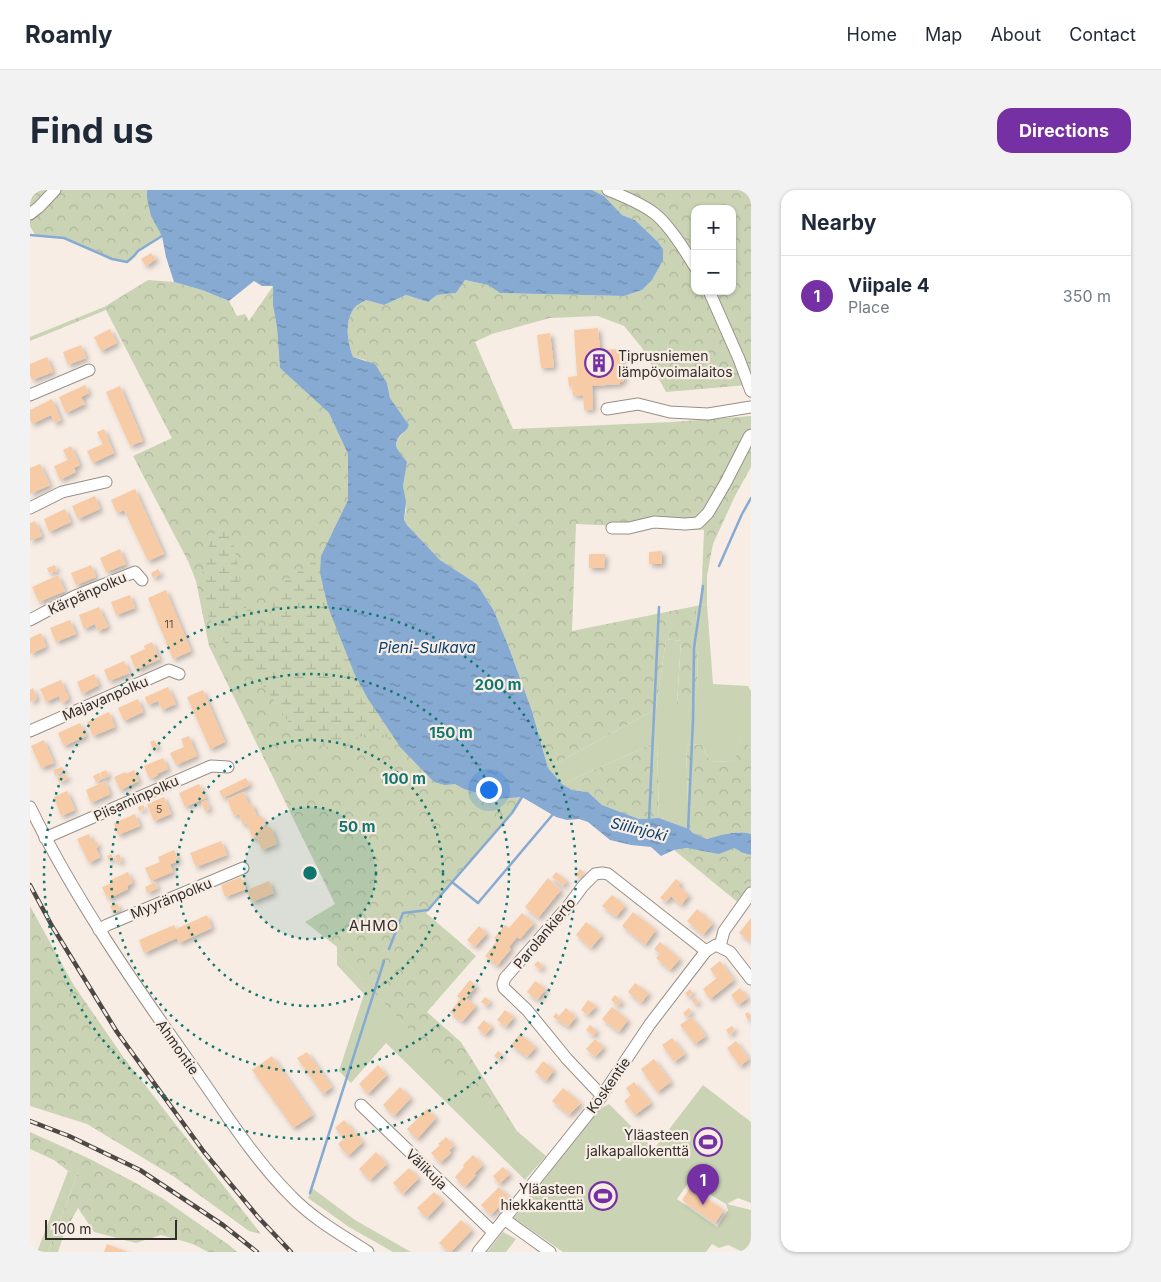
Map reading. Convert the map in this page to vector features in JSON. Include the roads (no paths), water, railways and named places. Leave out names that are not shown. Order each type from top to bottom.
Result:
[{"type":"street","points":[[30,214],[40,207],[55,190]]},
{"type":"street","points":[[608,190],[653,211],[691,261]]},
{"type":"street","points":[[711,295],[739,358],[751,391]]},
{"type":"street","points":[[30,395],[89,370]]},
{"type":"street","points":[[608,408],[638,404],[670,412],[708,414],[751,407]]},
{"type":"street","points":[[612,528],[629,528],[654,522],[698,523],[708,512],[751,435]]},
{"type":"street","points":[[30,508],[62,492],[106,482]]},
{"type":"street","name":"Kärpänpolku","points":[[30,620],[76,596],[135,572],[142,580]]},
{"type":"street","name":"Majavanpolku","points":[[30,730],[169,670],[179,674]]},
{"type":"street","name":"Piisaminpolku","points":[[45,838],[211,766],[228,767]]},
{"type":"street","name":"Ahmontie","points":[[30,807],[45,838],[122,966],[259,1161],[292,1198],[327,1226],[368,1252]]},
{"type":"street","name":"Myyränpolku","points":[[99,930],[243,868]]},
{"type":"street","name":"Parolankierto","points":[[602,1096],[567,1059],[527,1010],[504,988],[502,984],[505,978],[569,905],[583,886],[595,874],[602,873],[608,874],[706,951]]},
{"type":"street","points":[[720,946],[724,931],[751,893]]},
{"type":"street","points":[[706,951],[720,946],[730,952],[751,979]]},
{"type":"street","name":"Koskentie","points":[[478,1252],[602,1096],[650,1024],[706,951]]},
{"type":"street","name":"Välikuja","points":[[361,1105],[493,1232]]},
{"type":"street","points":[[504,1219],[550,1252]]},
{"type":"water","name":"Pieni-Sulkava","points":[[147,190],[592,190],[604,196],[622,215],[635,220],[658,242],[663,249],[663,260],[652,280],[642,290],[624,296],[500,293],[488,285],[465,280],[456,293],[437,295],[428,302],[406,295],[384,305],[366,300],[355,307],[350,315],[348,321],[348,340],[353,357],[375,364],[387,383],[390,398],[409,425],[396,444],[407,462],[403,486],[406,502],[404,520],[440,560],[477,584],[494,611],[532,711],[548,768],[562,784],[572,790],[588,792],[602,805],[639,819],[659,818],[689,829],[693,833],[707,839],[735,833],[751,834],[751,855],[734,848],[719,854],[687,848],[674,850],[661,856],[651,847],[610,840],[588,822],[579,819],[567,820],[556,817],[522,797],[498,799],[464,789],[455,784],[445,785],[434,782],[401,748],[368,699],[355,675],[328,607],[320,573],[321,556],[348,500],[348,454],[329,413],[280,368],[277,327],[273,305],[273,286],[262,286],[254,281],[229,301],[202,290],[174,282],[162,236],[151,216]]},
{"type":"waterway","points":[[30,235],[64,238],[112,259],[127,262],[138,251],[162,236]]},
{"type":"waterway","points":[[719,566],[751,498]]},
{"type":"waterway","points":[[688,831],[694,648],[703,586]]},
{"type":"waterway","name":"Siilinjoki","points":[[649,820],[659,607]]},
{"type":"waterway","points":[[389,949],[403,913],[428,910],[512,813],[522,797]]},
{"type":"waterway","points":[[452,882],[478,903],[554,813]]},
{"type":"waterway","points":[[310,1193],[384,961]]},
{"type":"railway","points":[[30,885],[52,926],[117,1032],[204,1152],[258,1217],[291,1252]]},
{"type":"railway","points":[[30,1121],[69,1136],[140,1170],[223,1225],[257,1252]]},
{"type":"place","name":"Tiprusniemen lämpövoimalaitos","points":[[599,363]]},
{"type":"place","name":"Yläasteen jalkapallokenttä","points":[[708,1142]]},
{"type":"place","name":"Yläasteen hiekkakenttä","points":[[603,1196]]},
{"type":"place","name":"Viipale 4","points":[[703,1205]]},
{"type":"district","name":"AHMO","points":[[374,925]]}]
